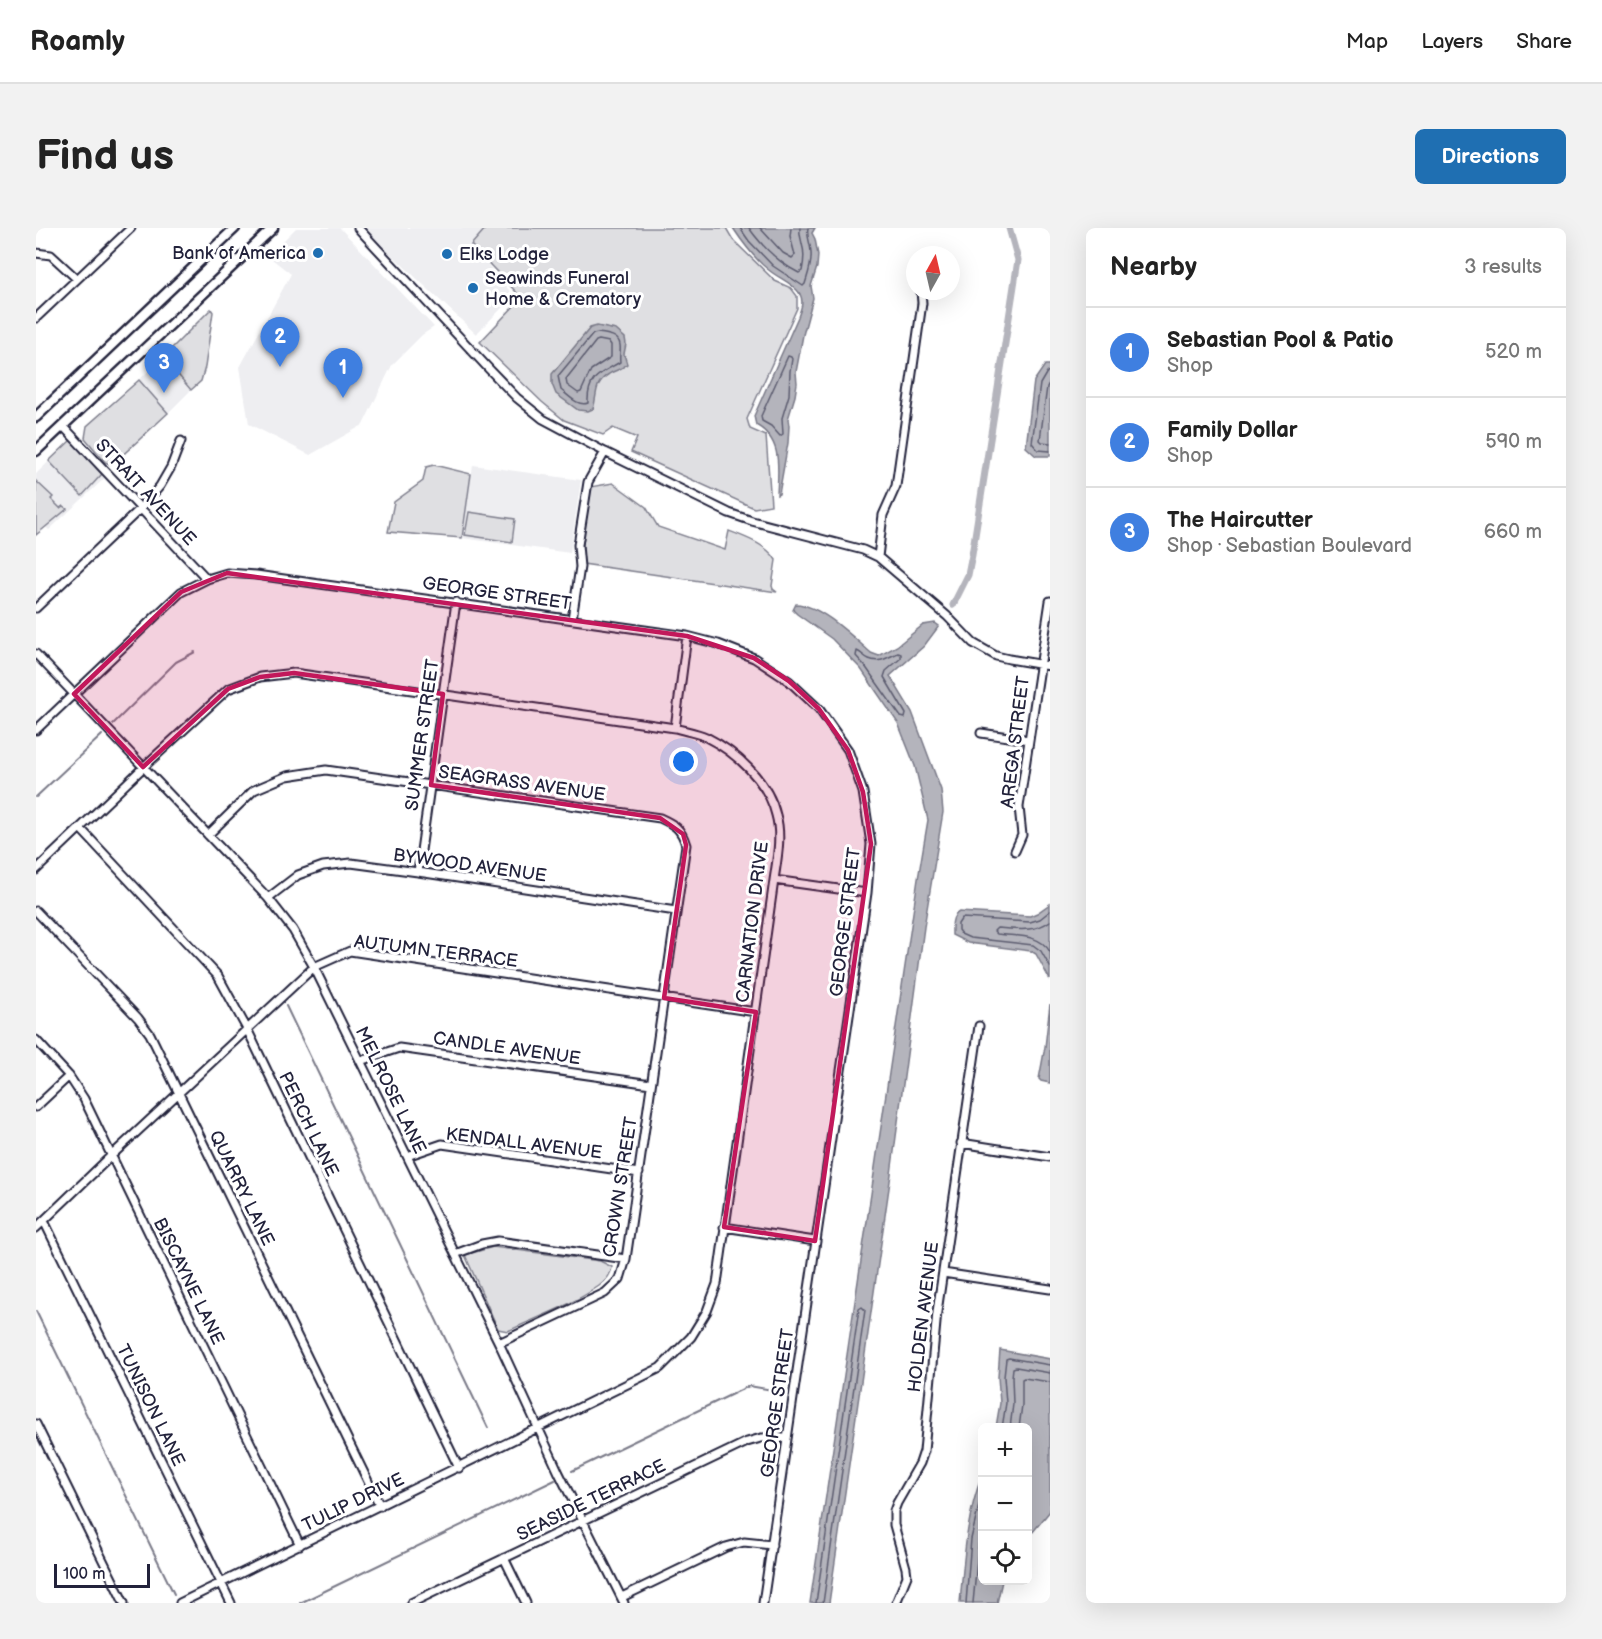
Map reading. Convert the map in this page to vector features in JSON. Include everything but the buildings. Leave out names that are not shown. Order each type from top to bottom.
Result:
[{"type":"main road","points":[[36,417],[235,228]]},
{"type":"main road","points":[[36,451],[273,228]]},
{"type":"street","points":[[36,318],[131,228]]},
{"type":"street","points":[[358,228],[517,398],[543,419],[729,513],[863,550],[878,557],[947,616],[974,643],[996,656],[1050,666]]},
{"type":"street","points":[[36,253],[51,255],[77,279]]},
{"type":"street","points":[[878,557],[883,515],[896,486],[922,300]]},
{"type":"street","name":"STRAIT AVENUE","points":[[63,426],[207,579]]},
{"type":"street","points":[[36,608],[140,509],[160,486],[171,467],[181,441]]},
{"type":"street","points":[[572,619],[580,567],[579,545],[588,482],[605,452]]},
{"type":"street","name":"GEORGE STREET","points":[[36,730],[182,592],[207,579],[227,573],[256,574],[687,636],[718,644],[754,658],[789,681],[819,709],[848,750],[864,792],[871,844],[867,893],[763,1603]]},
{"type":"street","name":"AREGA STREET","points":[[1015,851],[1022,836],[1019,807],[1050,601]]},
{"type":"street","name":"SUMMER STREET","points":[[418,872],[456,603]]},
{"type":"street","points":[[675,728],[687,636]]},
{"type":"street","name":"MELROSE LANE","points":[[36,654],[268,898],[293,930],[360,1060],[499,1343],[559,1473],[623,1600]]},
{"type":"street","name":"CARNATION DRIVE","points":[[36,870],[228,689],[260,676],[294,673],[675,728],[705,737],[735,756],[764,786],[777,815],[779,840],[717,1284],[707,1311],[691,1337],[660,1368],[539,1428]]},
{"type":"street","points":[[981,733],[1029,740]]},
{"type":"street","name":"SEAGRASS AVENUE","points":[[207,835],[254,790],[287,776],[326,770],[660,818],[675,825],[683,834],[686,845],[664,998]]},
{"type":"street","name":"PERCH LANE","points":[[80,828],[218,976],[247,1029],[459,1468]]},
{"type":"street","name":"BYWOOD AVENUE","points":[[268,898],[298,875],[323,866],[351,863],[676,911]]},
{"type":"street","points":[[774,880],[867,893]]},
{"type":"street","name":"QUARRY LANE","points":[[36,911],[138,1018],[150,1034],[380,1506]]},
{"type":"street","name":"AUTUMN TERRACE","points":[[36,1228],[314,967],[350,951],[756,1012]]},
{"type":"street","name":"CROWN STREET","points":[[499,1343],[605,1293],[620,1279],[626,1259],[664,998]]},
{"type":"street","name":"HOLDEN AVENUE","points":[[896,1603],[907,1576],[894,1525],[894,1511],[924,1451],[937,1312],[978,1026]]},
{"type":"street","name":"BISCAYNE LANE","points":[[36,1040],[69,1076],[84,1099],[300,1545]]},
{"type":"street","name":"CANDLE AVENUE","points":[[360,1060],[399,1048],[651,1084]]},
{"type":"street","points":[[36,1107],[69,1076]]},
{"type":"street","points":[[961,1143],[1050,1156]]},
{"type":"street","name":"KENDALL AVENUE","points":[[407,1156],[442,1144],[639,1173]]},
{"type":"street","name":"TUNISON LANE","points":[[44,1221],[231,1603]]},
{"type":"street","points":[[724,1227],[815,1241]]},
{"type":"street","points":[[455,1254],[498,1241],[626,1259]]},
{"type":"street","points":[[943,1274],[1050,1289]]},
{"type":"street","points":[[36,1424],[124,1603]]},
{"type":"street","name":"TULIP DRIVE","points":[[180,1603],[539,1428]]},
{"type":"street","name":"SEASIDE TERRACE","points":[[411,1603],[426,1600],[504,1558],[747,1442],[761,1438],[787,1438]]},
{"type":"street","points":[[623,1600],[726,1547],[744,1542],[772,1545]]},
{"type":"street","points":[[504,1558],[526,1603]]},
{"type":"highlighted area","points":[[227,573],[687,636],[754,658],[789,681],[819,709],[848,750],[863,792],[871,844],[815,1241],[724,1227],[756,1012],[664,998],[686,845],[683,834],[660,818],[431,785],[443,694],[294,673],[260,677],[228,689],[143,767],[74,694],[181,592]]},
{"type":"shaded area","points":[[296,228],[340,228],[434,327],[422,335],[392,365],[363,425],[310,455],[249,424],[240,367],[291,274],[268,256]]},
{"type":"shaded area","points":[[363,228],[486,228],[471,245],[514,296],[476,334]]},
{"type":"shaded area","points":[[486,228],[726,228],[733,240],[775,281],[791,288],[797,296],[797,308],[747,419],[750,429],[766,436],[771,505],[754,508],[631,452],[637,438],[613,428],[603,435],[564,420],[480,342],[515,305],[519,295],[471,245]]},
{"type":"shaded area","points":[[211,309],[213,312],[205,367],[201,381],[191,390],[163,357]]},
{"type":"shaded area","points":[[163,357],[191,390],[168,413],[139,380]]},
{"type":"shaded area","points":[[139,380],[168,413],[110,464],[105,462],[85,438],[87,426]]},
{"type":"shaded area","points":[[71,440],[106,477],[49,530],[36,518],[36,474]]},
{"type":"shaded area","points":[[71,440],[102,474],[82,496],[49,461]]},
{"type":"shaded area","points":[[434,465],[471,474],[462,538],[388,532],[394,502],[423,481],[426,467]]},
{"type":"shaded area","points":[[473,465],[581,480],[570,553],[462,538]]},
{"type":"shaded area","points":[[36,481],[53,497],[51,499],[60,508],[63,506],[67,509],[36,535]]},
{"type":"shaded area","points":[[613,483],[646,507],[658,527],[725,550],[729,531],[761,546],[776,560],[772,586],[777,592],[583,564],[583,537],[591,487]]},
{"type":"shaded area","points":[[469,512],[515,519],[512,542],[465,535]]},
{"type":"shaded area","points":[[493,1247],[600,1261],[612,1267],[611,1273],[599,1286],[566,1305],[508,1331],[498,1329],[465,1255]]},
{"type":"water","points":[[733,228],[815,228],[812,233],[818,255],[811,286],[813,298],[796,372],[795,396],[788,419],[788,443],[777,495],[778,465],[775,447],[765,431],[756,425],[754,416],[798,317],[802,300],[794,287],[759,262]]},
{"type":"water","points":[[597,326],[616,330],[625,338],[624,354],[627,364],[600,382],[593,409],[578,410],[556,394],[552,384],[552,374],[590,328]]},
{"type":"water","points":[[1045,365],[1050,365],[1050,456],[1036,456],[1026,447],[1034,381]]},
{"type":"water","points":[[796,604],[816,610],[826,616],[871,653],[879,656],[897,646],[923,625],[935,623],[939,626],[924,646],[890,676],[912,712],[941,790],[943,812],[924,927],[829,1603],[810,1603],[928,820],[915,766],[898,723],[861,669],[832,639],[793,610]]},
{"type":"water","points":[[1050,904],[1050,980],[1036,954],[1031,951],[968,943],[952,935],[953,919],[959,912],[1030,916]]},
{"type":"water","points":[[1050,1004],[1050,1083],[1039,1079]]},
{"type":"water","points":[[1000,1350],[1050,1359],[1050,1511],[1032,1533],[1032,1423],[997,1423],[1000,1403],[998,1377]]},
{"type":"water","points":[[978,1488],[978,1585],[1001,1585],[997,1603],[960,1603],[964,1554]]},
{"type":"waterway","points":[[953,605],[968,575],[972,555],[1018,260],[1009,228]]},
{"type":"waterway","points":[[113,724],[176,662],[195,652]]},
{"type":"waterway","points":[[36,797],[102,735]]},
{"type":"waterway","points":[[286,1006],[488,1428]]},
{"type":"waterway","points":[[36,1311],[174,1594]]},
{"type":"waterway","points":[[572,1471],[749,1386],[784,1392]]},
{"type":"waterway","points":[[300,1603],[555,1480]]},
{"type":"place","name":"Bank of America","points":[[318,253]]},
{"type":"place","name":"Elks Lodge","points":[[447,254]]},
{"type":"place","name":"Seawinds Funeral Home & Crematory","points":[[473,288]]},
{"type":"place","name":"Family Dollar","points":[[280,367]]},
{"type":"place","name":"The Haircutter","points":[[164,393]]},
{"type":"place","name":"Sebastian Pool & Patio","points":[[343,398]]}]
